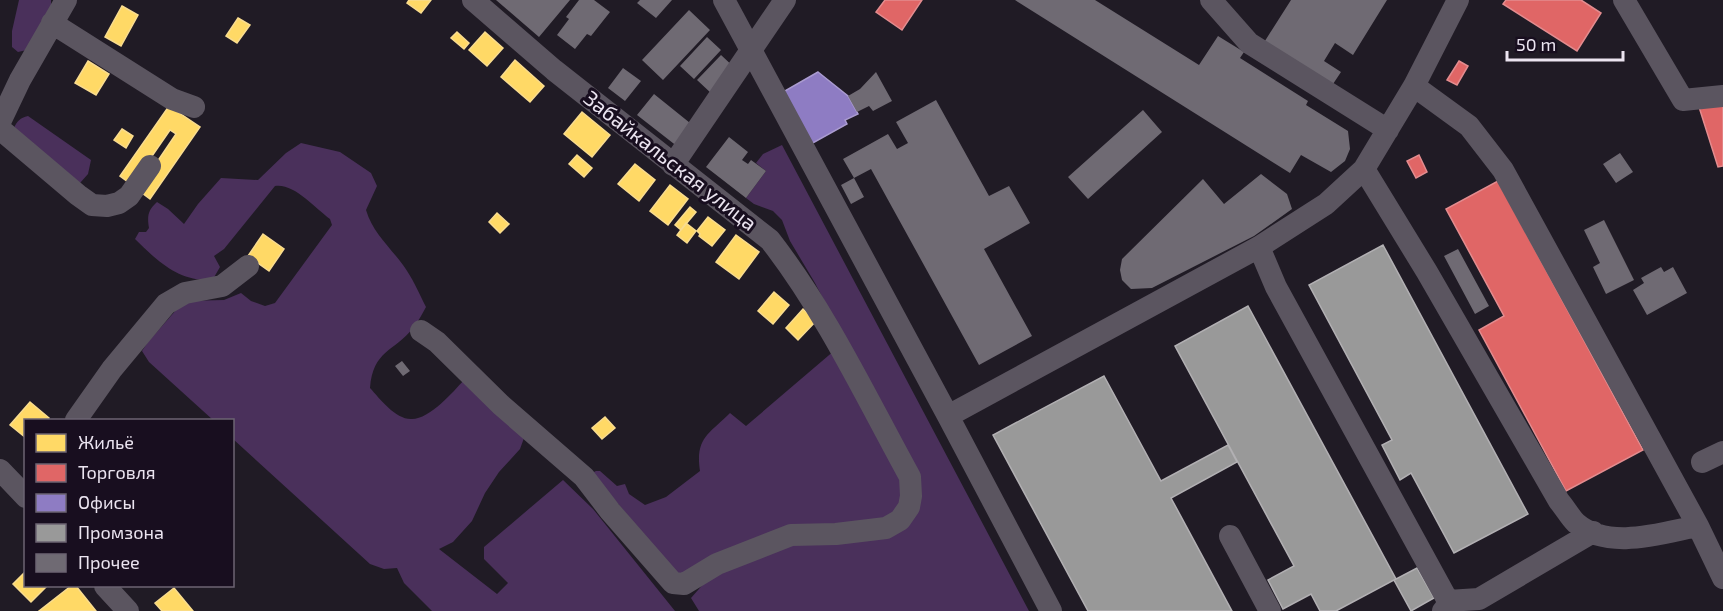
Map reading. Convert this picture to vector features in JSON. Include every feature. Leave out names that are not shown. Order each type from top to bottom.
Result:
[{"type":"street","points":[[0,122],[20,80],[66,0]]},
{"type":"street","name":"Забайкальская улица","points":[[421,331],[437,342],[501,405],[584,477],[610,511],[673,583],[684,584],[717,564],[791,536],[886,528],[900,520],[909,507],[910,477],[794,270],[770,240],[554,70],[473,0]]},
{"type":"street","points":[[724,0],[948,416],[1050,611]]},
{"type":"street","points":[[673,165],[785,0]]},
{"type":"street","points":[[1211,0],[1250,43],[1388,130]]},
{"type":"street","points":[[948,416],[1259,248],[1326,204],[1364,169],[1414,86],[1458,0]]},
{"type":"street","points":[[1624,0],[1683,100],[1723,96]]},
{"type":"street","points":[[52,23],[172,99],[194,107]]},
{"type":"street","points":[[1414,86],[1469,126],[1503,170],[1698,526],[1723,578]]},
{"type":"street","points":[[0,129],[92,205],[108,206],[119,203],[129,196],[150,166]]},
{"type":"street","points":[[1364,169],[1559,501],[1576,523],[1597,534],[1634,539],[1698,526]]},
{"type":"street","points":[[1259,248],[1276,287],[1446,608],[1479,599],[1593,532]]},
{"type":"street","points":[[77,419],[112,369],[166,304],[185,292],[222,286],[248,266]]},
{"type":"street","points":[[1702,462],[1723,452]]},
{"type":"street","points":[[1,472],[24,493]]},
{"type":"street","points":[[1230,536],[1270,611]]},
{"type":"street","points":[[107,587],[128,611]]},
{"type":"shaded area","points":[[19,0],[51,0],[51,6],[31,49],[18,52],[12,47],[12,31]]},
{"type":"shaded area","points":[[28,116],[91,160],[88,174],[80,183],[14,128],[19,120]]},
{"type":"shaded area","points":[[301,143],[340,152],[371,173],[377,186],[366,210],[369,218],[406,270],[426,307],[413,328],[375,366],[370,388],[394,413],[412,419],[426,415],[433,410],[464,380],[524,438],[520,449],[499,472],[485,493],[472,521],[453,542],[439,549],[497,594],[508,583],[484,559],[484,547],[563,480],[593,509],[675,611],[432,611],[404,583],[397,568],[384,569],[370,564],[234,440],[234,419],[212,419],[149,362],[142,351],[184,301],[224,300],[241,293],[251,301],[265,306],[275,303],[332,225],[330,219],[297,192],[290,188],[275,186],[224,249],[214,256],[220,267],[213,279],[201,280],[170,269],[135,239],[139,232],[146,232],[149,228],[150,211],[157,202],[184,224],[221,178],[258,180],[286,153]]},
{"type":"shaded area","points":[[782,145],[1029,611],[699,611],[691,598],[713,573],[795,543],[887,534],[914,475],[815,283],[790,241],[782,220],[773,211],[754,204],[746,198],[766,171],[756,163],[763,154]]},
{"type":"shaded area","points":[[835,350],[906,488],[895,520],[846,528],[678,575],[592,473],[600,471],[617,486],[625,484],[629,494],[645,505],[666,497],[700,471],[700,451],[705,438],[730,413],[746,426]]},
{"type":"building: Жильё","points":[[409,0],[431,0],[421,13],[407,3]]},
{"type":"building: Жильё","points":[[122,6],[138,15],[121,46],[105,37]]},
{"type":"building: Жильё","points":[[238,18],[250,25],[237,43],[226,36]]},
{"type":"building: Жильё","points":[[457,32],[469,43],[464,49],[451,38]]},
{"type":"building: Жильё","points":[[485,32],[503,48],[487,66],[469,50]]},
{"type":"building: Жильё","points":[[515,60],[544,86],[530,102],[501,77]]},
{"type":"building: Жильё","points":[[88,61],[109,74],[96,95],[75,83]]},
{"type":"building: Жильё","points":[[169,106],[200,127],[150,199],[138,190],[176,134],[170,130],[132,185],[120,176]]},
{"type":"building: Жильё","points":[[582,112],[610,135],[592,157],[564,134]]},
{"type":"building: Жильё","points":[[122,129],[133,136],[126,148],[114,140]]},
{"type":"building: Жильё","points":[[577,155],[592,168],[584,177],[569,164]]},
{"type":"building: Жильё","points":[[635,164],[655,180],[639,201],[618,184]]},
{"type":"building: Жильё","points":[[670,185],[688,199],[668,225],[650,211]]},
{"type":"building: Жильё","points":[[690,207],[696,212],[681,230],[675,225]]},
{"type":"building: Жильё","points":[[497,213],[509,224],[500,233],[489,222]]},
{"type":"building: Жильё","points":[[708,217],[725,230],[712,246],[699,236],[697,231]]},
{"type":"building: Жильё","points":[[686,223],[696,231],[687,243],[677,235]]},
{"type":"building: Жильё","points":[[263,234],[284,249],[269,271],[248,256]]},
{"type":"building: Жильё","points":[[736,235],[759,252],[739,279],[716,262]]},
{"type":"building: Жильё","points":[[774,292],[789,305],[773,324],[758,311]]},
{"type":"building: Жильё","points":[[803,309],[816,321],[798,340],[786,328]]},
{"type":"building: Жильё","points":[[30,402],[49,418],[24,419],[24,436],[10,425]]},
{"type":"building: Жильё","points":[[605,417],[615,428],[602,439],[592,428]]},
{"type":"building: Жильё","points":[[24,573],[24,587],[46,587],[31,602],[13,584]]},
{"type":"building: Жильё","points":[[70,587],[77,587],[96,611],[39,611]]},
{"type":"building: Жильё","points":[[174,588],[193,611],[162,611],[155,603]]},
{"type":"building: Торговля","points":[[885,0],[922,0],[902,30],[876,12]]},
{"type":"building: Торговля","points":[[1506,0],[1581,0],[1601,13],[1577,51],[1503,4]]},
{"type":"building: Торговля","points":[[1459,61],[1468,66],[1457,85],[1447,80]]},
{"type":"building: Торговля","points":[[1723,105],[1723,166],[1718,167],[1699,107]]},
{"type":"building: Торговля","points":[[1419,155],[1427,172],[1416,178],[1407,161]]},
{"type":"building: Торговля","points":[[1498,181],[1643,450],[1566,491],[1479,330],[1504,316],[1446,209]]},
{"type":"building: Офисы","points":[[818,72],[848,96],[858,114],[845,120],[847,124],[811,144],[783,92]]},
{"type":"building: Промзона","points":[[1383,245],[1528,514],[1454,553],[1411,473],[1400,480],[1382,445],[1392,440],[1309,285]]},
{"type":"building: Промзона","points":[[1248,306],[1396,579],[1336,611],[1320,611],[1311,594],[1283,609],[1268,580],[1294,566],[1175,346]]},
{"type":"building: Промзона","points":[[1104,376],[1161,481],[1228,445],[1237,462],[1171,498],[1232,611],[1088,611],[993,435]]},
{"type":"building: Промзона","points":[[1417,568],[1434,598],[1411,611],[1394,580]]},
{"type":"building: Прочее","points":[[496,0],[570,0],[539,37]]},
{"type":"building: Прочее","points":[[579,0],[594,0],[610,12],[591,36],[587,34],[575,49],[557,35],[569,19],[566,17]]},
{"type":"building: Прочее","points":[[640,0],[672,0],[656,18],[637,3]]},
{"type":"building: Прочее","points":[[1015,0],[1095,0],[1199,65],[1218,36],[1244,52],[1240,58],[1308,101],[1306,105],[1348,131],[1350,149],[1345,161],[1331,172],[1301,155],[1290,173]]},
{"type":"building: Прочее","points":[[1291,0],[1387,0],[1353,55],[1335,43],[1324,61],[1341,72],[1331,87],[1263,44]]},
{"type":"building: Прочее","points":[[689,10],[710,30],[663,80],[642,60]]},
{"type":"building: Прочее","points":[[707,37],[721,50],[694,79],[680,66]]},
{"type":"building: Прочее","points":[[721,55],[736,69],[712,94],[697,80]]},
{"type":"building: Прочее","points":[[623,68],[641,81],[625,101],[608,88]]},
{"type":"building: Прочее","points":[[876,72],[892,101],[873,111],[869,106],[857,112],[848,96],[860,89]]},
{"type":"building: Прочее","points":[[654,94],[695,127],[678,147],[637,115]]},
{"type":"building: Прочее","points":[[936,100],[989,196],[1009,186],[1030,223],[984,249],[1032,336],[979,365],[871,169],[854,178],[843,159],[888,134],[897,149],[908,143],[896,122]]},
{"type":"building: Прочее","points":[[1143,110],[1162,132],[1088,199],[1068,177]]},
{"type":"building: Прочее","points":[[729,137],[748,152],[742,160],[748,164],[751,160],[766,171],[746,198],[706,167]]},
{"type":"building: Прочее","points":[[1620,153],[1633,172],[1616,183],[1603,164]]},
{"type":"building: Прочее","points":[[1261,174],[1287,194],[1292,209],[1254,236],[1152,288],[1131,289],[1122,280],[1120,270],[1122,259],[1203,179],[1224,204]]},
{"type":"building: Прочее","points":[[854,178],[864,197],[851,204],[841,185]]},
{"type":"building: Прочее","points":[[1604,220],[1634,280],[1606,294],[1593,267],[1600,263],[1584,230]]},
{"type":"building: Прочее","points":[[1458,249],[1489,306],[1475,314],[1444,256]]},
{"type":"building: Прочее","points":[[1661,267],[1664,272],[1673,267],[1687,293],[1647,315],[1633,290],[1644,283],[1641,278]]},
{"type":"building: Прочее","points":[[402,361],[410,371],[403,376],[395,366]]}]
